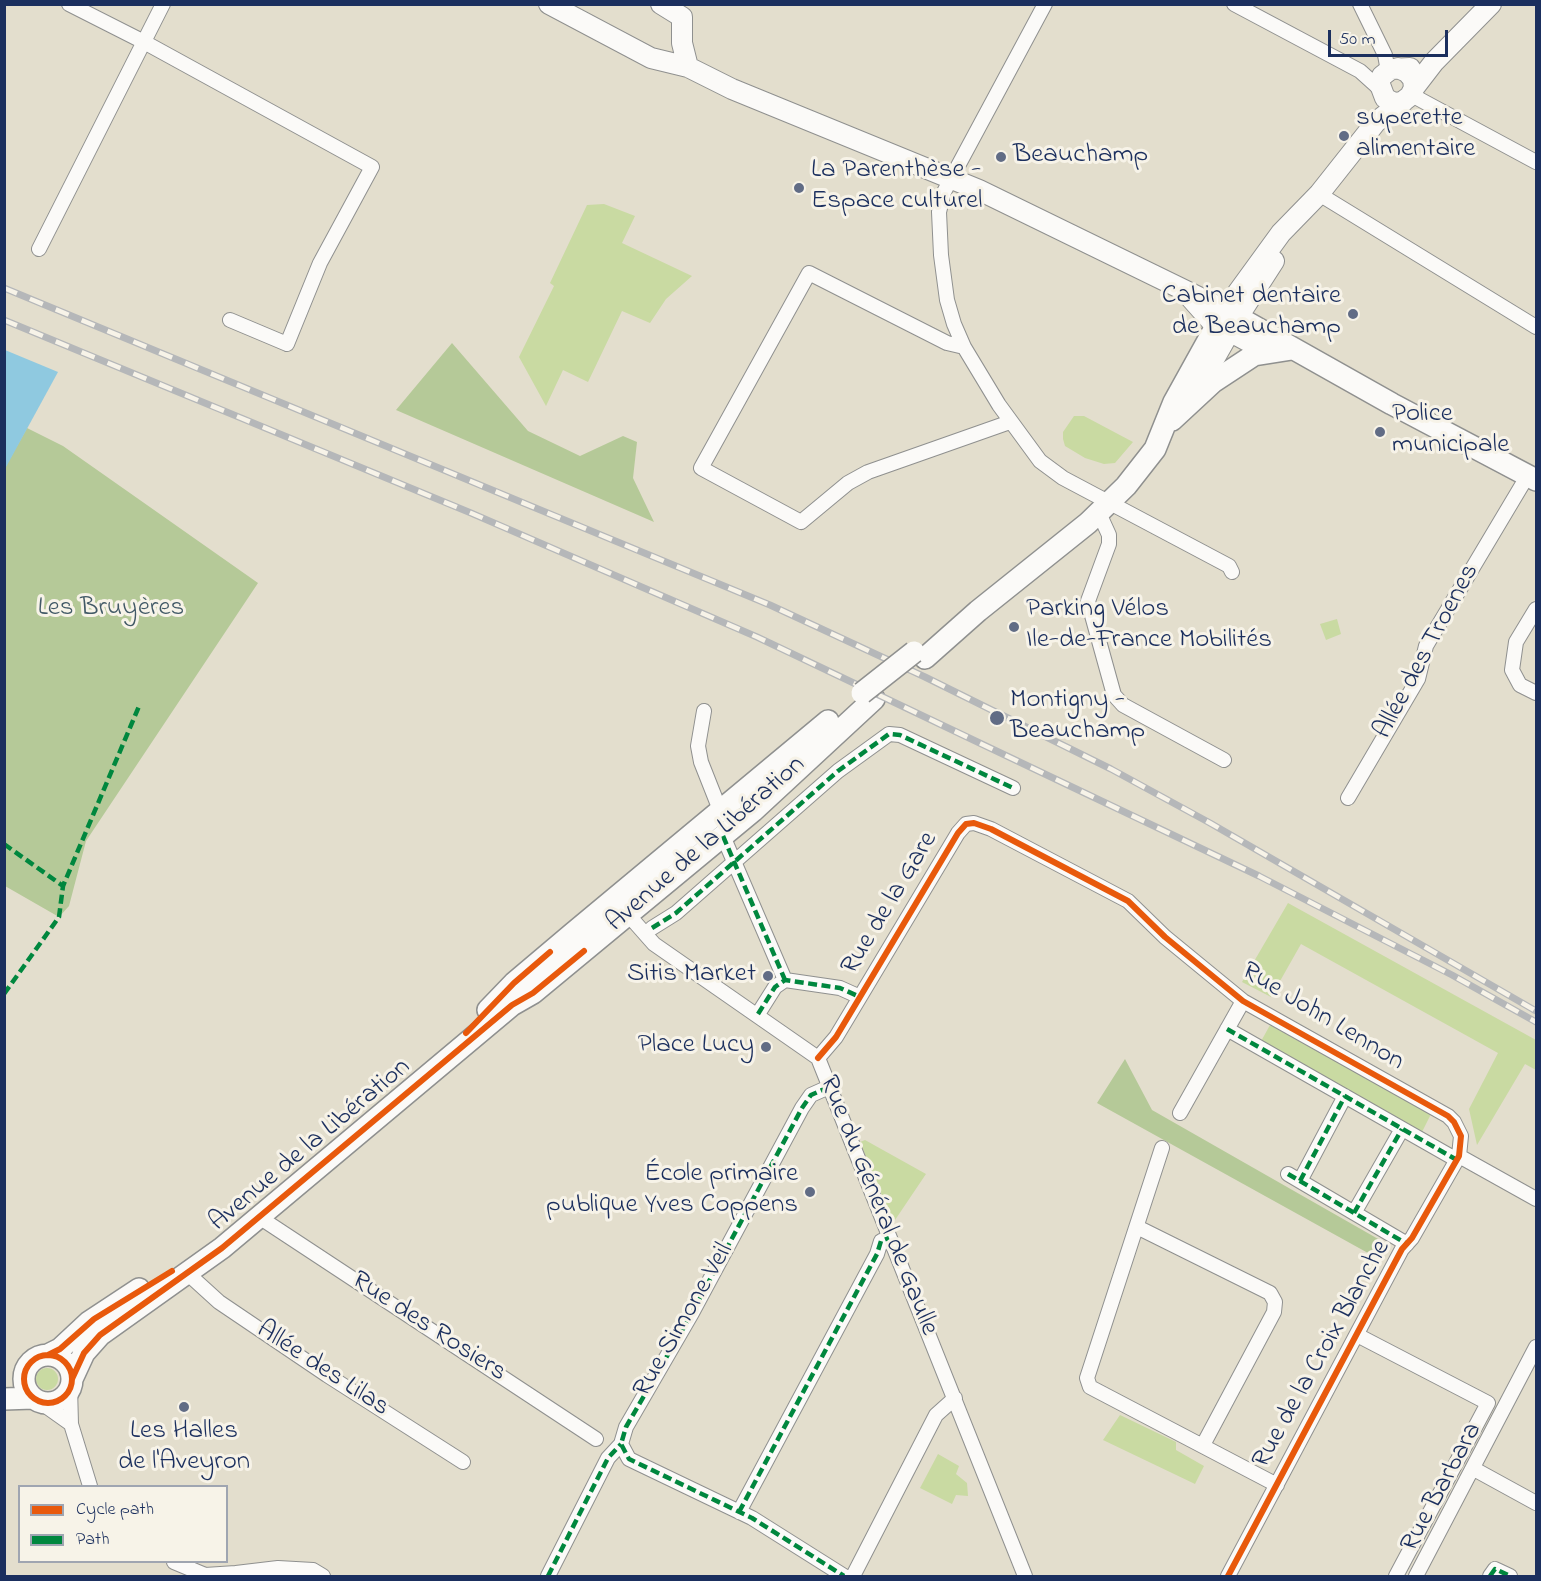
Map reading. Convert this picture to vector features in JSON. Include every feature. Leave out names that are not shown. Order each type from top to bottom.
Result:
[{"type":"main road","points":[[1166,427],[1174,402],[1227,321],[1265,342],[1292,349],[1532,478]]},
{"type":"main road","points":[[1166,427],[1188,404],[1265,342]]},
{"type":"main road","name":"Avenue de la Libération","points":[[4,1379],[39,1357],[60,1348],[94,1319],[230,1230],[471,1028],[514,984],[621,907],[727,824],[868,696],[978,611],[1104,508],[1155,449],[1166,427]]},
{"type":"main road","name":"Avenue de la Libération","points":[[71,1383],[84,1353],[96,1338],[259,1217],[512,1005],[533,993],[621,907]]},
{"type":"main road","points":[[4,1399],[58,1401],[71,1383],[64,1362],[48,1355]]},
{"type":"main road","points":[[28,1366],[24,1383],[36,1400]]},
{"type":"street","points":[[69,4],[144,42],[372,167],[320,263],[287,344],[230,320]]},
{"type":"street","points":[[39,249],[163,4]]},
{"type":"street","points":[[549,4],[651,58],[688,67],[732,89],[951,178],[1186,293],[1227,321]]},
{"type":"street","points":[[661,4],[685,11],[682,43],[688,67]]},
{"type":"street","points":[[1046,4],[944,192],[939,212],[941,255],[947,300],[964,347],[1010,422],[1040,461],[1104,508],[1229,566],[1232,572]]},
{"type":"street","points":[[1234,4],[1360,71],[1386,79],[1409,74],[1410,93]]},
{"type":"street","points":[[1360,4],[1385,55],[1390,102],[1410,93],[1415,95],[1536,162]]},
{"type":"street","points":[[1227,321],[1253,295],[1319,194],[1376,122],[1410,93],[1434,62],[1491,4]]},
{"type":"street","points":[[1386,79],[1434,62]]},
{"type":"street","points":[[1376,122],[1386,79]]},
{"type":"street","points":[[1188,404],[1227,321],[1281,233],[1319,194]]},
{"type":"street","points":[[1319,194],[1536,327]]},
{"type":"street","points":[[964,347],[947,343],[809,273],[701,468],[801,522],[848,483],[868,472],[1010,422]]},
{"type":"street","points":[[1253,295],[1265,342]]},
{"type":"street","name":"Allée des Troenes","points":[[1348,798],[1418,679],[1426,646],[1532,478]]},
{"type":"street","points":[[1104,508],[1109,544],[1088,600],[1114,695],[1123,705],[1224,760]]},
{"type":"street","points":[[1536,609],[1516,642],[1512,670],[1520,685],[1536,693]]},
{"type":"street","points":[[704,711],[698,746],[702,767],[727,824],[736,861],[785,980]]},
{"type":"street","points":[[652,928],[676,913],[838,771],[894,733],[1013,788]]},
{"type":"street","name":"Rue de la Gare","points":[[818,1058],[860,998],[966,824],[980,825],[1024,846]]},
{"type":"street","name":"Rue John Lennon","points":[[1024,846],[1128,901],[1165,937],[1243,1001],[1448,1116],[1458,1128],[1461,1136],[1458,1158]]},
{"type":"street","name":"Rue du Général de Gaulle","points":[[621,907],[654,944],[758,1014],[818,1058],[1025,1576]]},
{"type":"street","points":[[758,1014],[775,987],[785,980],[840,988],[860,998]]},
{"type":"street","points":[[1180,1113],[1243,1001]]},
{"type":"street","points":[[1227,1029],[1402,1129],[1536,1199]]},
{"type":"street","name":"Rue Simone Veil","points":[[548,1576],[608,1458],[621,1443],[626,1427],[692,1312],[802,1108],[811,1095],[829,1087]]},
{"type":"street","points":[[1345,1096],[1294,1178],[1407,1244]]},
{"type":"street","points":[[1354,1213],[1402,1129]]},
{"type":"street","points":[[1162,1148],[1087,1378],[1090,1387],[1277,1485]]},
{"type":"street","name":"Rue de la Croix Blanche","points":[[1228,1576],[1407,1244],[1458,1158]]},
{"type":"street","name":"Rue des Rosiers","points":[[259,1217],[596,1439]]},
{"type":"street","points":[[1137,1227],[1270,1293],[1275,1302],[1274,1312],[1203,1445]]},
{"type":"street","points":[[739,1512],[877,1254],[881,1241],[889,1238]]},
{"type":"street","name":"Allée des Lilas","points":[[186,1272],[238,1315],[463,1462]]},
{"type":"street","name":"Rue Barbara","points":[[1357,1335],[1488,1403],[1396,1576]]},
{"type":"street","points":[[1416,1576],[1536,1347]]},
{"type":"street","points":[[71,1383],[70,1424],[90,1485]]},
{"type":"street","points":[[853,1576],[936,1415],[955,1398]]},
{"type":"street","points":[[36,1400],[70,1424]]},
{"type":"street","points":[[621,1443],[629,1459],[739,1512],[844,1576]]},
{"type":"street","points":[[1474,1469],[1536,1503]]},
{"type":"street","points":[[176,1563],[205,1575],[235,1575],[258,1569],[298,1568],[313,1570],[323,1576]]},
{"type":"street","points":[[1490,1576],[1495,1569],[1510,1576]]},
{"type":"green space","points":[[604,204],[635,216],[622,243],[692,276],[666,299],[650,323],[622,311],[588,382],[563,370],[546,406],[519,357],[554,286],[550,283],[587,205]]},
{"type":"green space","points":[[452,343],[528,431],[580,456],[623,436],[637,442],[633,478],[654,522],[396,410]]},
{"type":"green space","points":[[1074,416],[1084,416],[1133,442],[1115,463],[1104,464],[1085,458],[1065,446],[1063,439],[1063,432]]},
{"type":"green space","name":"Les Bruyères","points":[[27,428],[63,446],[258,583],[86,841],[69,906],[59,917],[5,886],[4,469]]},
{"type":"green space","points":[[1337,619],[1341,634],[1326,640],[1320,624]]},
{"type":"green space","points":[[1288,903],[1536,1040],[1536,1070],[1525,1064],[1477,1145],[1469,1109],[1498,1053],[1301,944],[1271,997],[1242,982]]},
{"type":"green space","points":[[1270,1025],[1431,1114],[1420,1136],[1259,1045]]},
{"type":"green space","points":[[1125,1059],[1152,1110],[1387,1244],[1377,1258],[1097,1103]]},
{"type":"green space","points":[[865,1140],[926,1174],[893,1223],[860,1142]]},
{"type":"green space","points":[[47,1368],[55,1371],[58,1379],[55,1387],[47,1390],[39,1387],[36,1379],[39,1371]]},
{"type":"green space","points":[[1120,1415],[1176,1442],[1176,1450],[1204,1466],[1195,1484],[1103,1440]]},
{"type":"green space","points":[[938,1454],[959,1466],[956,1474],[967,1483],[968,1496],[956,1495],[952,1504],[920,1488]]},
{"type":"water","points":[[5,350],[58,372],[5,469]]},
{"type":"railway","points":[[4,288],[770,605],[925,677],[1111,769],[1210,823],[1536,1011]]},
{"type":"railway","points":[[4,320],[471,513],[757,637],[1259,876],[1452,975],[1536,1022]]},
{"type":"marked path","points":[[4,994],[59,917],[63,886],[140,704]]},
{"type":"marked path","points":[[652,928],[676,913],[838,771],[889,734],[900,735],[1013,788]]},
{"type":"marked path","points":[[723,836],[785,980]]},
{"type":"marked path","points":[[4,844],[63,886]]},
{"type":"marked path","points":[[758,1014],[775,987],[785,980],[840,988],[860,997]]},
{"type":"marked path","points":[[1227,1029],[1457,1160]]},
{"type":"marked path","points":[[829,1087],[811,1095],[802,1108],[692,1313],[626,1427],[621,1444],[629,1459],[752,1518],[844,1576]]},
{"type":"marked path","points":[[1300,1181],[1345,1096]]},
{"type":"marked path","points":[[1354,1213],[1402,1129]]},
{"type":"marked path","points":[[1288,1174],[1407,1244]]},
{"type":"marked path","points":[[739,1512],[877,1254],[881,1241],[889,1238]]},
{"type":"marked path","points":[[548,1576],[608,1458],[621,1444]]},
{"type":"marked path","points":[[1490,1576],[1495,1569],[1510,1576]]},
{"type":"cycle path","points":[[818,1058],[836,1037],[958,833],[966,824],[974,823],[991,829],[1128,901],[1165,937],[1243,1001],[1448,1116],[1454,1122],[1461,1136],[1459,1156],[1412,1238],[1402,1249],[1228,1576]]},
{"type":"cycle path","points":[[72,1379],[84,1353],[100,1335],[222,1248],[512,1005],[533,993],[584,951]]},
{"type":"cycle path","points":[[466,1033],[514,983],[550,952]]},
{"type":"cycle path","points":[[48,1355],[60,1349],[94,1319],[172,1271]]},
{"type":"cycle path","points":[[48,1355],[65,1362],[72,1379],[65,1396],[48,1403],[31,1396],[24,1379],[31,1362],[48,1355]]},
{"type":"place","name":"superette alimentaire","points":[[1344,136]]},
{"type":"place","name":"Beauchamp","points":[[1001,157]]},
{"type":"place","name":"La Parenthèse - Espace culturel","points":[[799,188]]},
{"type":"place","name":"Cabinet dentaire de Beauchamp","points":[[1353,314]]},
{"type":"place","name":"Police municipale","points":[[1380,432]]},
{"type":"place","name":"Parking Vélos Ile-de-France Mobilités","points":[[1014,627]]},
{"type":"place","name":"Montigny - Beauchamp","points":[[997,718]]},
{"type":"place","name":"Sitis Market","points":[[768,976]]},
{"type":"place","name":"Place Lucy","points":[[766,1047]]},
{"type":"place","name":"École primaire publique Yves Coppens","points":[[810,1192]]},
{"type":"place","name":"Les Halles de l'Aveyron","points":[[184,1407]]}]
